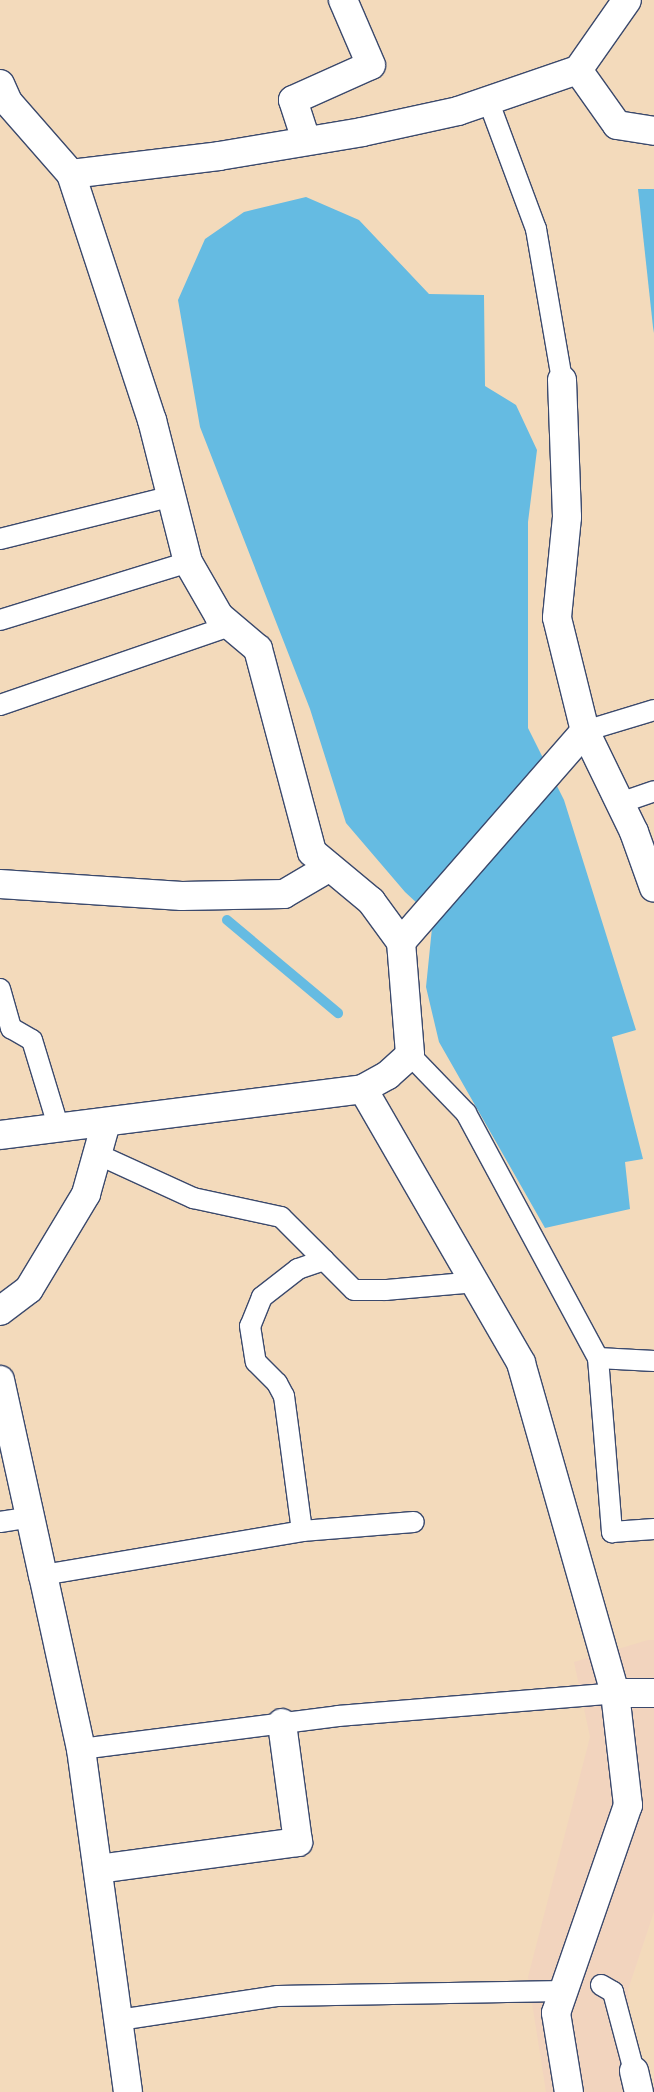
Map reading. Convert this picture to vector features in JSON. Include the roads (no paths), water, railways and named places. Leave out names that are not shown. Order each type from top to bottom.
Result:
[{"type":"street","points":[[306,140],[293,100],[371,65],[343,0]]},
{"type":"street","points":[[71,174],[219,156],[423,119],[488,100],[578,70],[627,0]]},
{"type":"street","points":[[578,70],[617,126],[654,131]]},
{"type":"street","points":[[0,84],[8,102],[71,174],[136,366],[188,562],[219,616],[258,649],[312,852],[372,901],[400,942],[410,1055],[388,1075],[363,1089],[0,1135]]},
{"type":"street","points":[[562,380],[567,517],[557,618],[585,731],[652,875]]},
{"type":"street","points":[[400,942],[585,731]]},
{"type":"street","points":[[0,884],[182,896],[284,894],[330,867]]},
{"type":"street","points":[[363,1089],[521,1362],[615,1693],[628,1805],[556,2013],[569,2092]]},
{"type":"street","points":[[0,1311],[29,1289],[86,1194],[106,1123]]},
{"type":"street","points":[[0,1380],[82,1749],[128,2092]]},
{"type":"street","points":[[615,1693],[654,1693]]},
{"type":"street","points":[[98,1870],[298,1842],[282,1723]]},
{"type":"lane","points":[[488,100],[536,229],[562,380]]},
{"type":"lane","points":[[0,539],[172,496]]},
{"type":"lane","points":[[0,620],[188,562]]},
{"type":"lane","points":[[0,705],[229,626]]},
{"type":"lane","points":[[585,731],[654,710]]},
{"type":"lane","points":[[620,803],[654,791]]},
{"type":"lane","points":[[0,989],[10,1028],[32,1040],[59,1129]]},
{"type":"lane","points":[[410,1055],[466,1113],[598,1358],[612,1532],[654,1529]]},
{"type":"lane","points":[[97,1154],[193,1198],[281,1217],[354,1290],[386,1290],[474,1282]]},
{"type":"lane","points":[[302,1531],[284,1396],[277,1383],[256,1362],[250,1326],[262,1297],[298,1269],[324,1260]]},
{"type":"lane","points":[[598,1358],[654,1360]]},
{"type":"lane","points":[[0,1522],[30,1517]]},
{"type":"lane","points":[[43,1574],[302,1531],[414,1522]]},
{"type":"lane","points":[[82,1749],[282,1723],[615,1693]]},
{"type":"lane","points":[[601,1985],[613,1992],[637,2081]]},
{"type":"lane","points":[[119,2020],[278,1996],[564,1991]]},
{"type":"water","points":[[638,189],[654,189],[654,333],[653,327]]},
{"type":"water","points":[[306,197],[359,220],[429,294],[484,295],[485,386],[516,405],[537,450],[528,522],[528,728],[564,800],[636,1030],[612,1037],[643,1159],[625,1162],[630,1209],[545,1228],[439,1042],[426,987],[433,918],[405,892],[346,823],[310,709],[200,427],[178,300],[205,239],[244,212]]},
{"type":"waterway","points":[[227,920],[338,1013]]}]
